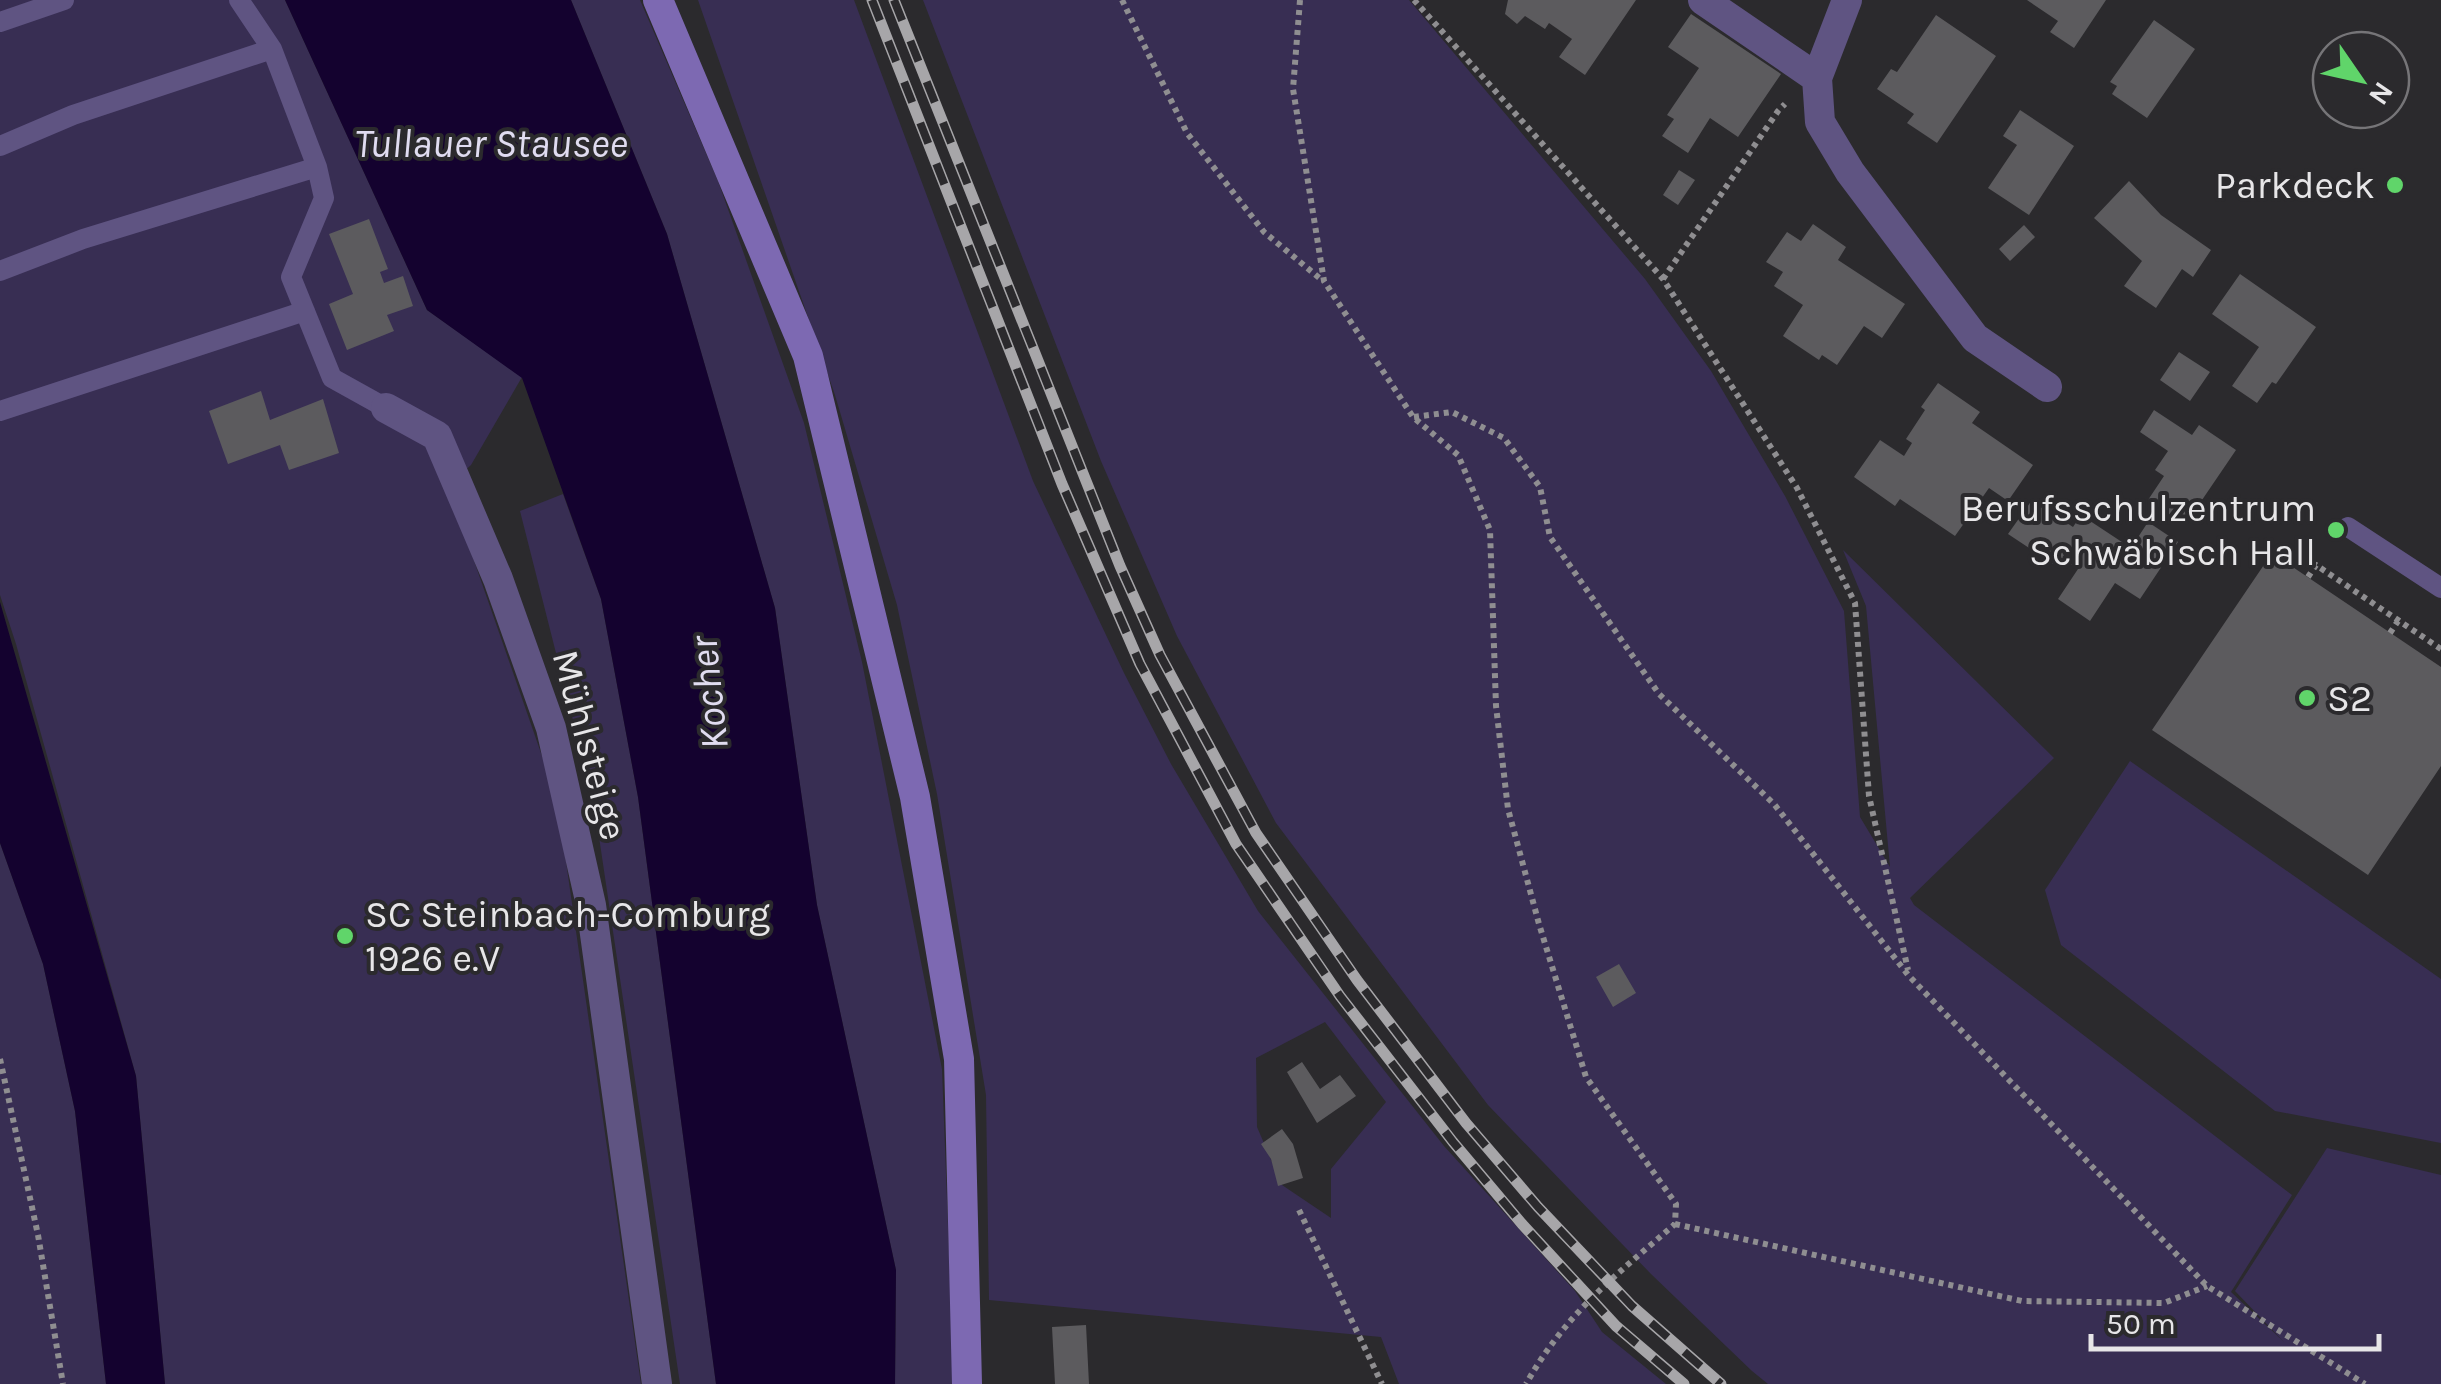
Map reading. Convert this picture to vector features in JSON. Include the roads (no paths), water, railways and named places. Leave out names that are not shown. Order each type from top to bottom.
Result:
[{"type":"street","points":[[658,0],[808,356],[915,797],[958,1058],[967,1384]]},
{"type":"street","points":[[1703,0],[1816,78]]},
{"type":"street","points":[[1847,0],[1816,78],[1820,122],[1850,172],[1975,338],[2047,387]]},
{"type":"street","name":"Mühlsteige","points":[[386,408],[437,436],[498,579],[551,728],[591,905],[657,1384]]},
{"type":"lane","points":[[0,22],[64,0]]},
{"type":"lane","points":[[240,0],[272,48],[317,167],[324,198],[291,278],[332,378],[386,408]]},
{"type":"lane","points":[[0,146],[73,114],[272,48]]},
{"type":"lane","points":[[0,271],[84,239],[317,167]]},
{"type":"lane","points":[[0,411],[304,311]]},
{"type":"lane","points":[[2348,526],[2441,588]]},
{"type":"water","points":[[285,0],[571,0],[667,234],[775,608],[817,905],[896,1270],[895,1384],[716,1384],[638,797],[601,599],[522,378],[427,310]]},
{"type":"water","points":[[0,602],[136,1076],[165,1384],[106,1384],[75,1111],[43,964],[0,843]]},
{"type":"railway","points":[[872,0],[1062,484],[1140,664],[1236,844],[1340,996],[1453,1142],[1616,1326],[1684,1384]]},
{"type":"railway","points":[[894,0],[1120,566],[1160,655],[1256,833],[1357,980],[1466,1123],[1538,1207],[1632,1306],[1721,1384]]},
{"type":"place","name":"Parkdeck","points":[[2395,185]]},
{"type":"place","name":"Berufsschulzentrum Schwäbisch Hall","points":[[2336,530]]},
{"type":"place","name":"S2","points":[[2307,698]]},
{"type":"place","name":"SC Steinbach-Comburg 1926 e.V","points":[[345,936]]},
{"type":"water label","name":"Tullauer Stausee","points":[[491,143]]},
{"type":"water label","name":"Kocher","points":[[708,693]]}]
